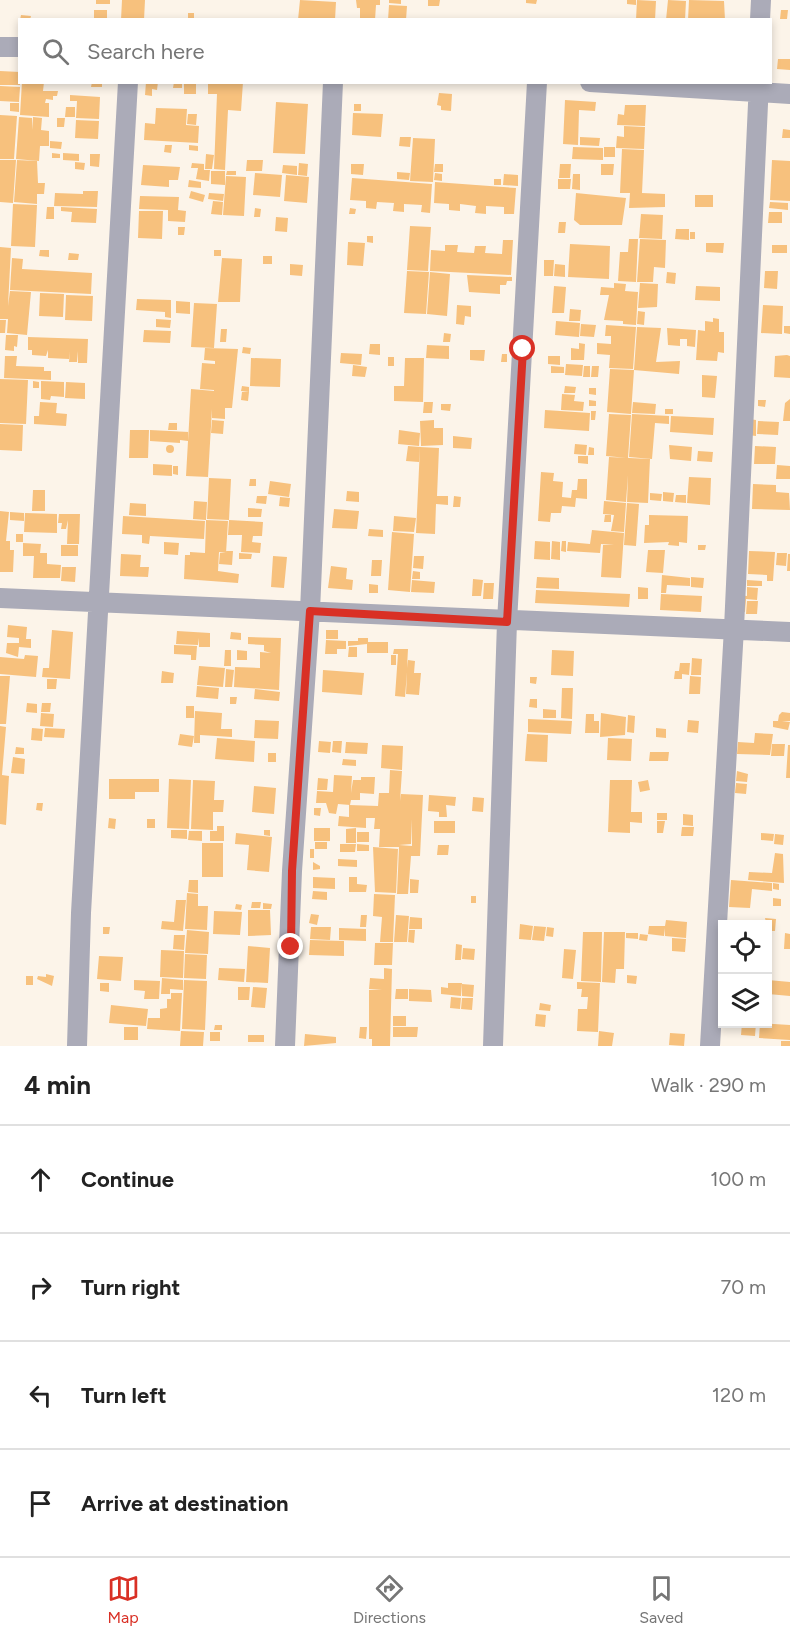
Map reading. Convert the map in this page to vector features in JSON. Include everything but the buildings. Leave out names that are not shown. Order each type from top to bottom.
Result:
[{"type":"street","points":[[760,18],[761,0]]},
{"type":"street","points":[[0,47],[18,47]]},
{"type":"street","points":[[77,1046],[81,913],[128,84]]},
{"type":"street","points":[[285,1046],[292,871],[310,611],[333,84]]},
{"type":"street","points":[[493,1046],[507,622],[537,84]]},
{"type":"street","points":[[658,84],[759,87],[790,94]]},
{"type":"street","points":[[710,1046],[734,628],[759,87]]},
{"type":"street","points":[[0,598],[507,622],[734,628],[790,632]]},
{"type":"route","points":[[291,947],[292,871],[310,611],[507,622],[523,349]]}]
